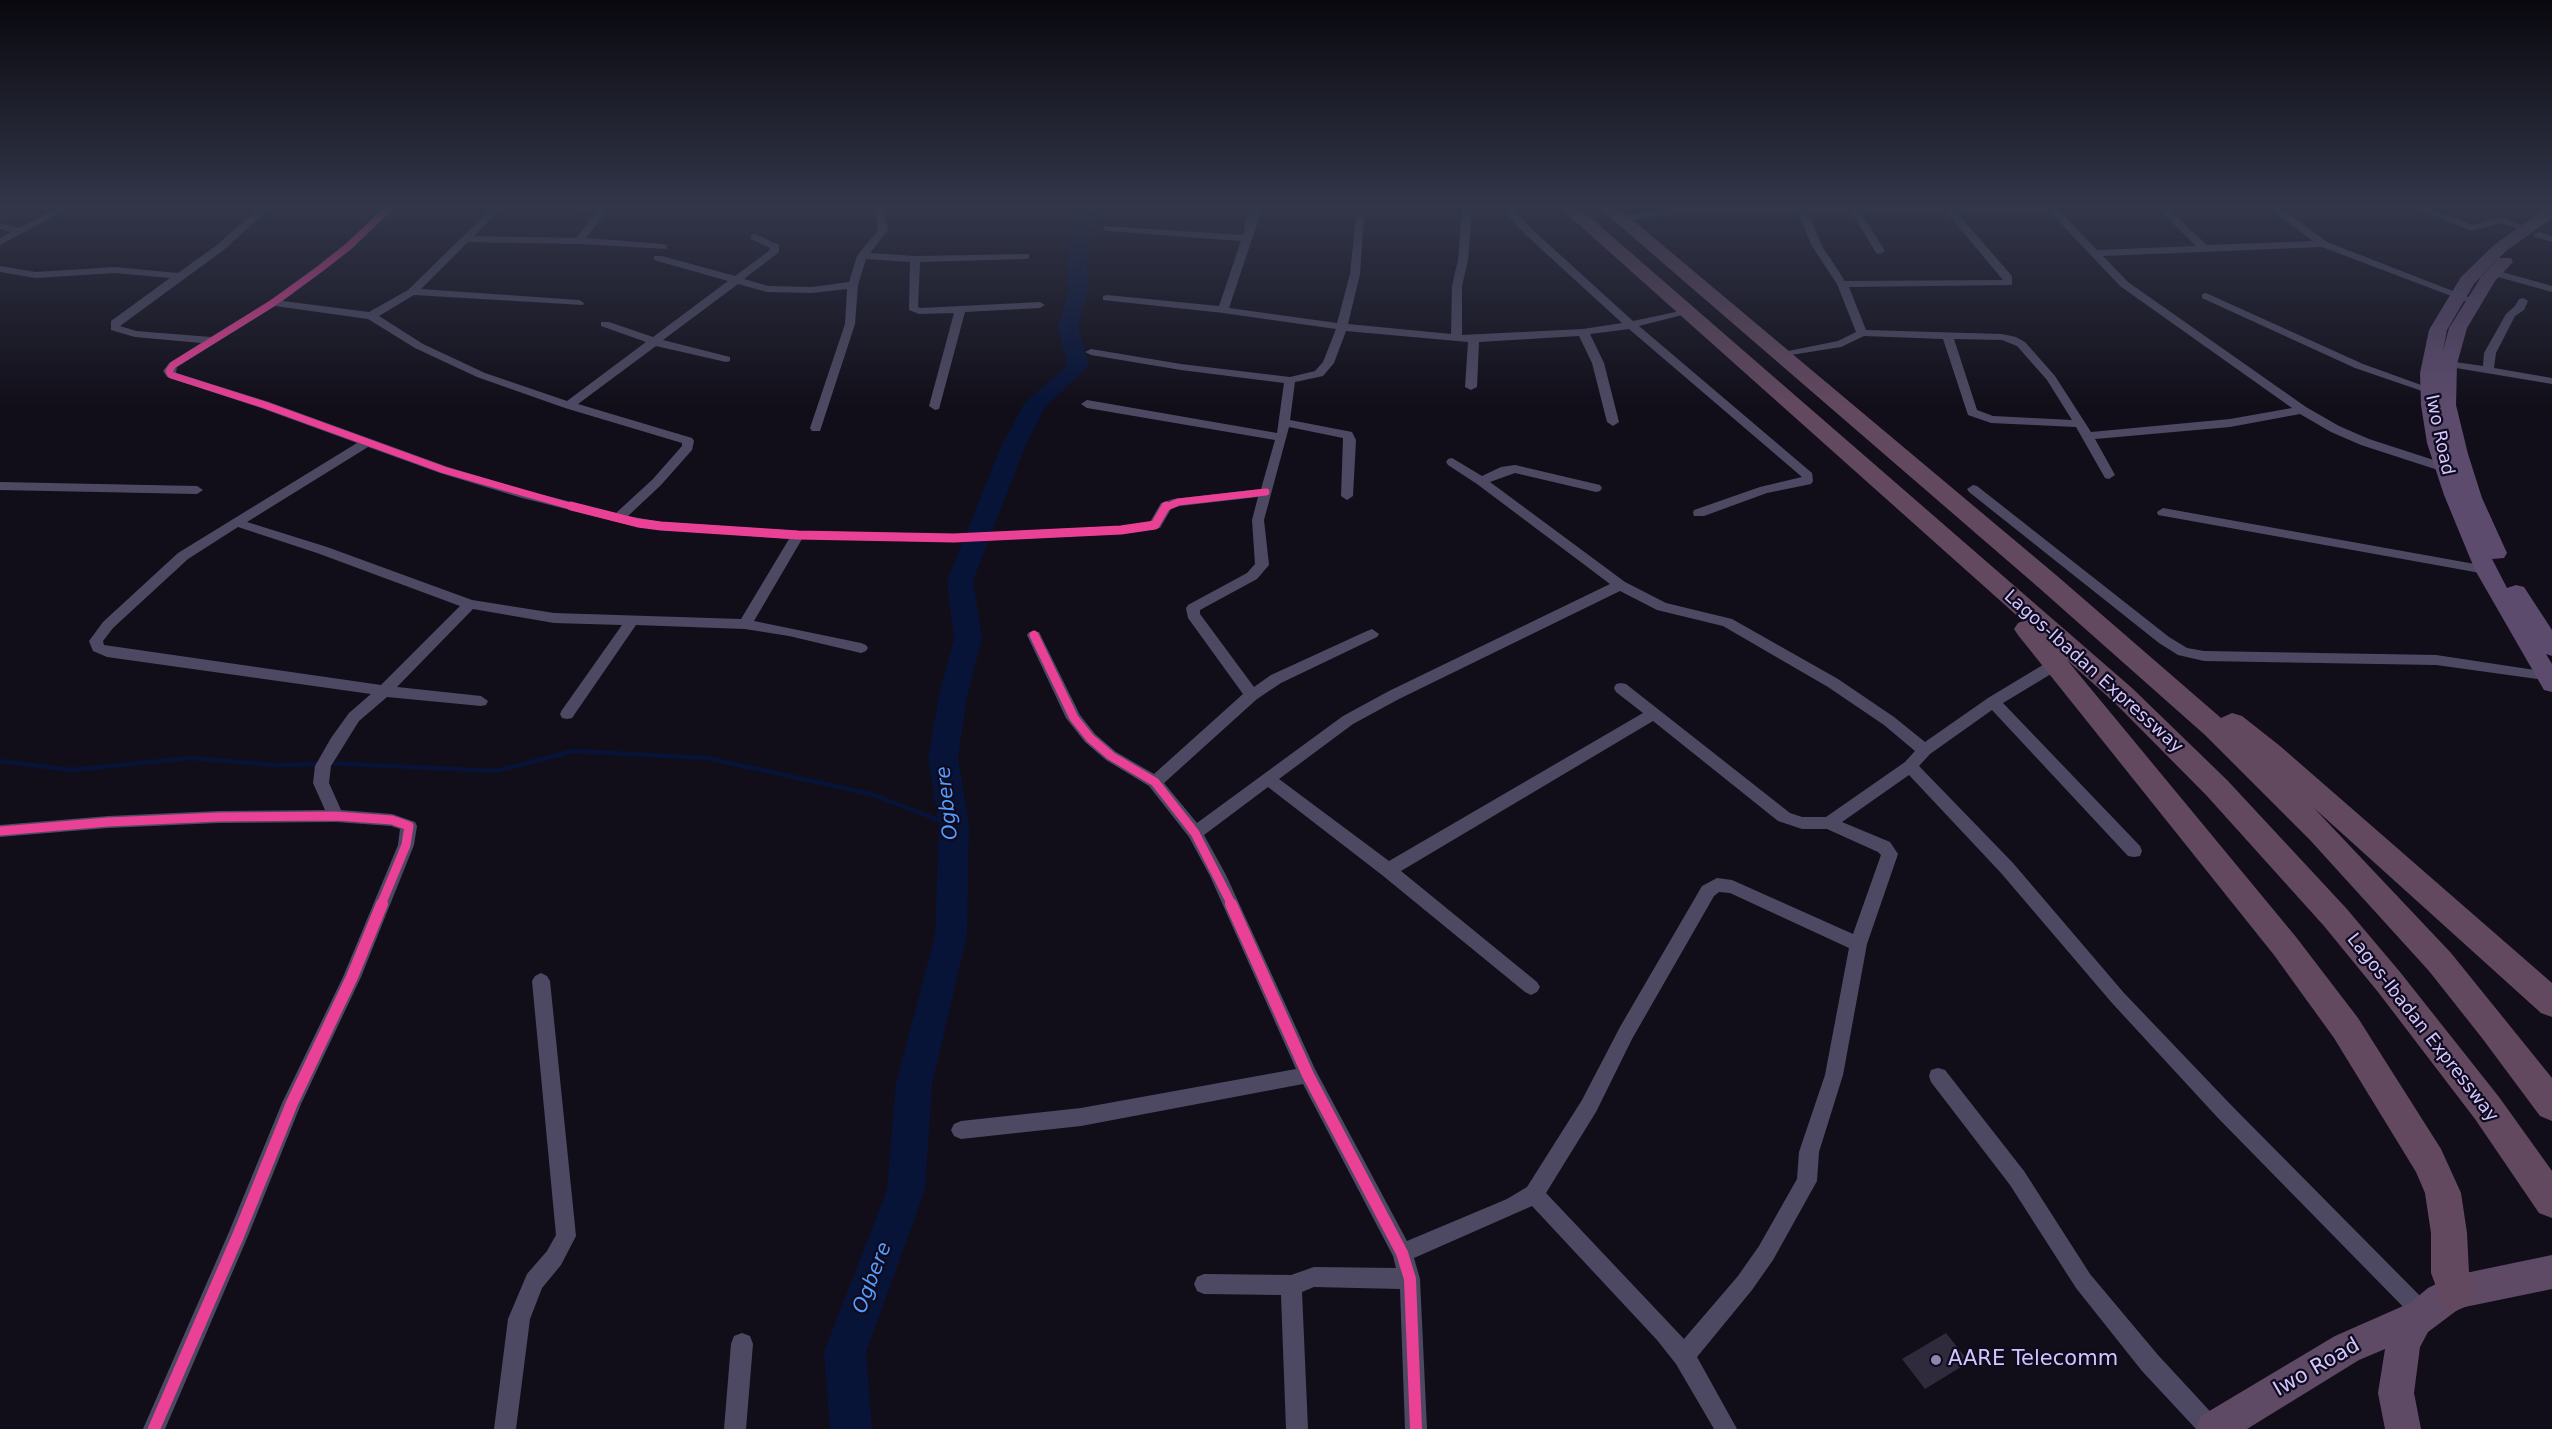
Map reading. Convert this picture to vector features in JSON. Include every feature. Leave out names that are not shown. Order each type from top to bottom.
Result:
[{"type":"highway","name":"Lagos-Ibadan Expressway","points":[[1643,273],[2123,695],[2217,788],[2327,908],[2447,1055],[2552,1201]]},
{"type":"highway","name":"Lagos-Ibadan Expressway","points":[[1685,273],[2047,581],[2215,728],[2320,832],[2440,962],[2494,1028],[2552,1105]]},
{"type":"highway","points":[[2047,581],[2270,753],[2552,1003]]},
{"type":"highway","points":[[1994,582],[2010,608],[2285,946],[2346,1028],[2429,1161],[2443,1193],[2450,1273],[2456,1292]]},
{"type":"highway","points":[[2403,1429],[2396,1393],[2399,1364],[2404,1342],[2416,1320],[2440,1300],[2456,1292],[2552,1272]]},
{"type":"highway","name":"Iwo Road","points":[[2212,1429],[2347,1348],[2424,1314]]},
{"type":"main road","name":"Iwo Road","points":[[2478,273],[2465,298],[2448,364],[2447,405],[2467,483],[2490,542],[2508,577],[2550,641]]},
{"type":"main road","name":"Iwo Road","points":[[2495,273],[2465,298],[2438,330],[2429,373],[2429,390],[2437,443],[2454,495],[2486,570],[2550,681]]},
{"type":"street","points":[[19,273],[36,275],[73,273]]},
{"type":"street","points":[[144,273],[179,276]]},
{"type":"street","points":[[184,273],[115,323],[115,328],[135,334],[212,340]]},
{"type":"street","points":[[313,273],[273,303],[173,365],[169,370],[171,375],[265,405],[444,471],[526,495],[660,526],[798,535],[954,538],[1120,530],[1155,525],[1166,506],[1178,502],[1266,492]]},
{"type":"street","points":[[371,316],[412,292],[432,273]]},
{"type":"street","points":[[716,273],[767,289],[790,290],[853,285]]},
{"type":"street","points":[[568,405],[746,273]]},
{"type":"street","points":[[816,428],[850,324],[853,285],[857,273]]},
{"type":"street","points":[[914,273],[913,308],[919,311],[1040,305]]},
{"type":"street","points":[[1223,310],[1235,273]]},
{"type":"street","points":[[1091,352],[1202,370],[1290,380],[1319,374],[1328,363],[1342,327],[1355,273]]},
{"type":"street","points":[[1456,338],[1457,286],[1460,273]]},
{"type":"street","points":[[1574,273],[1631,325],[1808,476],[1807,481],[1764,490],[1699,513]]},
{"type":"street","points":[[1835,273],[1842,284],[1862,333]]},
{"type":"street","points":[[1842,284],[1998,285],[2008,283],[2008,278],[2003,273]]},
{"type":"street","points":[[2113,273],[2144,300],[2302,410],[2335,429],[2365,442],[2445,468]]},
{"type":"street","points":[[2401,273],[2465,298]]},
{"type":"street","points":[[2495,273],[2552,289]]},
{"type":"street","points":[[412,292],[579,303]]},
{"type":"street","points":[[2206,296],[2359,366],[2429,390]]},
{"type":"street","points":[[1107,298],[1223,310],[1342,327],[1474,339],[1583,332],[1631,325],[1686,311]]},
{"type":"street","points":[[2488,371],[2490,353],[2511,314],[2520,308],[2523,301]]},
{"type":"street","points":[[273,303],[371,316],[419,346],[481,375],[568,405],[688,441],[687,447],[657,482],[619,518]]},
{"type":"street","points":[[935,406],[960,309]]},
{"type":"street","points":[[605,324],[655,342],[726,359]]},
{"type":"street","points":[[1583,332],[1598,363],[1613,422]]},
{"type":"street","points":[[1782,355],[1841,344],[1862,333],[2002,337],[2021,345],[2051,378],[2066,399],[2109,475]]},
{"type":"street","points":[[1947,335],[1972,412],[1991,419],[2079,424]]},
{"type":"street","points":[[1471,387],[1474,339]]},
{"type":"street","points":[[2448,364],[2552,381]]},
{"type":"street","points":[[1252,695],[1193,615],[1193,608],[1259,571],[1262,565],[1258,520],[1282,438],[1290,380]]},
{"type":"street","points":[[1087,404],[1282,438]]},
{"type":"street","points":[[2086,436],[2230,423],[2302,410]]},
{"type":"street","points":[[1284,423],[1348,435],[1350,440],[1347,496]]},
{"type":"street","points":[[365,443],[183,556],[164,571],[108,625],[96,641],[98,648],[107,652],[384,691],[481,701]]},
{"type":"street","points":[[1452,462],[1481,481],[1620,585],[1662,607],[1727,622],[1833,683],[1889,721],[1925,750]]},
{"type":"street","points":[[1481,481],[1505,470],[1515,469],[1596,488]]},
{"type":"street","points":[[0,486],[197,490]]},
{"type":"street","points":[[1973,489],[2164,640],[2183,652],[2204,656],[2436,660],[2550,681]]},
{"type":"street","points":[[2163,512],[2486,570]]},
{"type":"street","points":[[238,523],[322,550],[470,604],[554,618],[745,624],[789,631],[861,648]]},
{"type":"street","points":[[745,624],[798,535]]},
{"type":"street","points":[[1195,833],[1348,720],[1620,585]]},
{"type":"street","points":[[336,816],[321,783],[325,762],[354,717],[384,691],[470,604]]},
{"type":"street","points":[[567,714],[631,622]]},
{"type":"street","points":[[1155,782],[1252,695],[1276,680],[1372,634]]},
{"type":"street","points":[[1034,635],[1074,718],[1090,738],[1111,756],[1155,782],[1195,833],[1218,875],[1308,1075],[1402,1253],[1410,1279],[1416,1429]]},
{"type":"street","points":[[1829,823],[1910,766],[1925,750],[1993,702],[2056,664]]},
{"type":"street","points":[[1621,688],[1784,817],[1802,823],[1829,823],[1884,847],[1890,854],[1858,944],[1834,1075],[1809,1152],[1807,1181],[1750,1276],[1684,1356]]},
{"type":"street","points":[[1993,702],[2134,851]]},
{"type":"street","points":[[1388,870],[1654,714]]},
{"type":"street","points":[[1910,766],[2007,868],[2118,998],[2225,1112],[2424,1314]]},
{"type":"street","points":[[1268,778],[1388,870],[1531,987]]},
{"type":"street","points":[[0,831],[207,817],[336,816],[392,820],[409,826],[406,845],[352,977],[292,1102],[238,1236],[154,1429]]},
{"type":"street","points":[[1402,1253],[1514,1206],[1534,1194],[1589,1106],[1626,1033],[1708,891],[1717,885],[1732,887],[1858,944]]},
{"type":"street","points":[[505,1429],[519,1318],[534,1281],[554,1258],[566,1236],[541,981]]},
{"type":"street","points":[[961,1130],[1081,1117],[1308,1075]]},
{"type":"street","points":[[1938,1076],[2017,1178],[2083,1281],[2150,1363],[2212,1429]]},
{"type":"street","points":[[1534,1194],[1665,1332],[1684,1356],[1726,1429]]},
{"type":"street","points":[[1204,1284],[1291,1285],[1314,1276],[1410,1279]]},
{"type":"street","points":[[1291,1285],[1297,1429]]},
{"type":"street","points":[[735,1429],[742,1344]]},
{"type":"building","name":"AARE Telecomm","points":[[1946,1333],[1969,1362],[1925,1389],[1902,1359]]},
{"type":"waterway","name":"Ogbere","points":[[851,1429],[845,1352],[906,1190],[914,1084],[951,935],[954,826],[943,758],[953,696],[968,639],[960,581],[1012,449],[1035,404],[1078,366],[1068,327],[1079,286],[1077,273]]},
{"type":"waterway","points":[[328,763],[496,771],[573,751],[707,758],[871,794],[954,826]]},
{"type":"waterway","points":[[0,761],[71,770],[191,758],[275,765],[320,764]]},
{"type":"cycle path","points":[[315,273],[273,303],[173,365],[169,371],[171,375],[265,405],[444,470],[527,495],[638,523],[661,526],[798,535],[954,538],[1121,530],[1155,525],[1166,506],[1178,502],[1266,492]]},
{"type":"cycle path","points":[[1034,635],[1074,718],[1090,738],[1111,756],[1155,782],[1195,833],[1218,875],[1308,1075],[1402,1253],[1410,1279],[1416,1429]]},
{"type":"cycle path","points":[[0,831],[108,822],[218,817],[336,816],[392,820],[409,826],[406,845],[352,977],[292,1103],[238,1236],[154,1429]]},
{"type":"place","name":"AARE Telecomm","points":[[1936,1360]]}]
